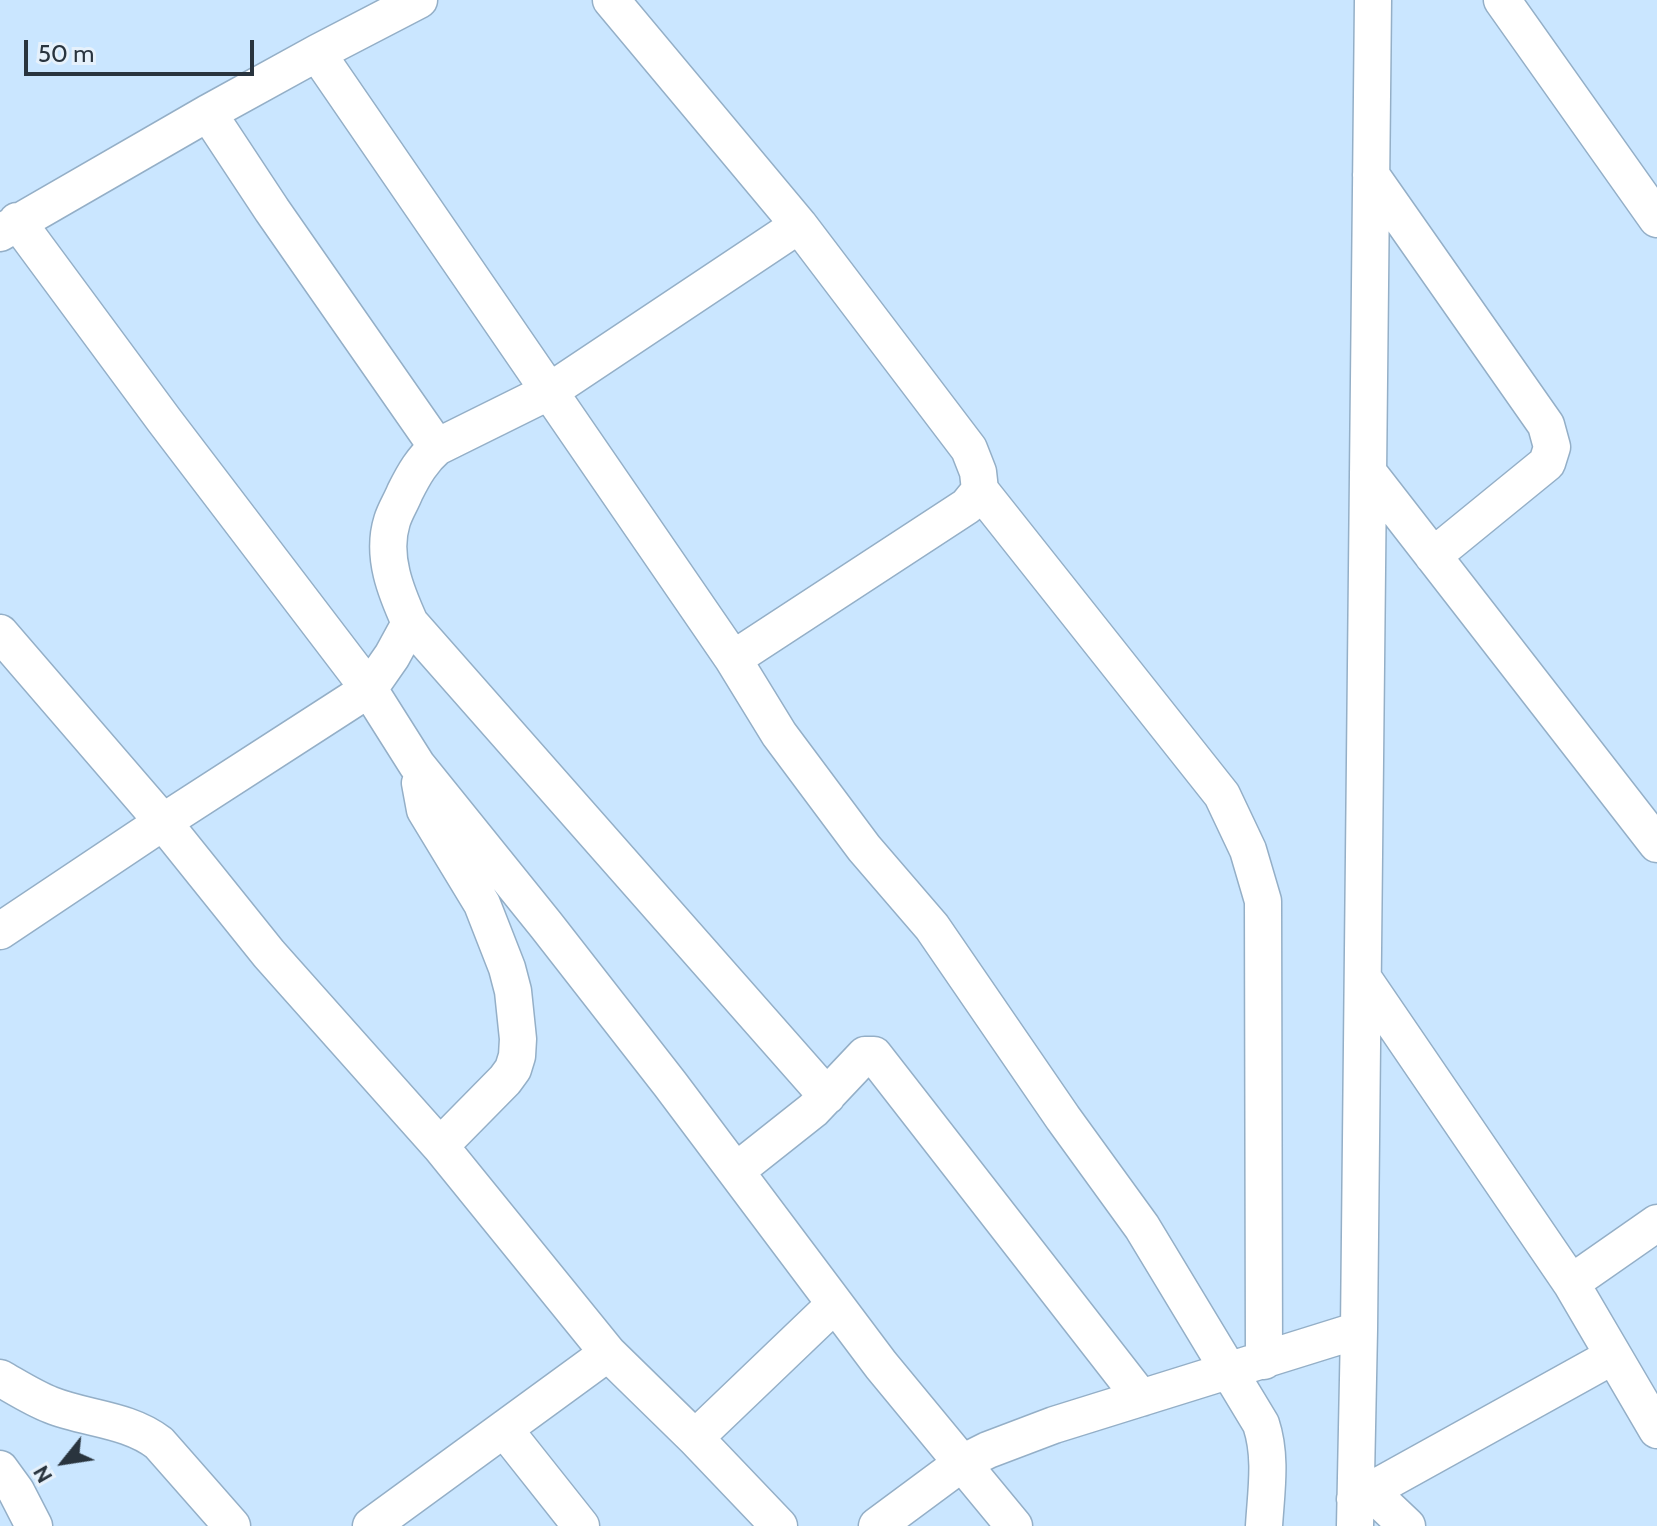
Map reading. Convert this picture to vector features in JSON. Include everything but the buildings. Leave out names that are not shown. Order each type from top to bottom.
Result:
[{"type":"street","points":[[419,0],[208,113],[8,227],[164,420],[369,689],[417,765],[546,925],[881,1365],[1014,1526]]},
{"type":"street","points":[[611,0],[799,225],[969,449],[978,472],[980,490],[1222,795],[1248,850],[1263,901],[1264,1361]]},
{"type":"street","points":[[1360,1505],[1359,1330],[1373,0]]},
{"type":"street","points":[[1502,0],[1657,219]]},
{"type":"street","points":[[317,53],[733,659],[779,734],[864,848],[938,934],[1070,1128],[1142,1227],[1261,1424],[1268,1454],[1264,1526]]},
{"type":"street","points":[[208,113],[437,447]]},
{"type":"street","points":[[1371,175],[1546,425],[1552,447],[1547,463],[1433,556]]},
{"type":"street","points":[[799,225],[550,391],[437,447],[414,474],[392,521],[389,567],[410,623],[827,1096]]},
{"type":"street","points":[[1368,472],[1657,844]]},
{"type":"street","points":[[733,659],[967,506],[980,490]]},
{"type":"street","points":[[0,931],[369,689],[410,623]]},
{"type":"street","points":[[0,633],[163,822],[269,954],[440,1146],[608,1353],[779,1526]]},
{"type":"street","points":[[417,765],[425,810],[482,904],[500,947],[513,991],[518,1039],[513,1069],[505,1080],[440,1146]]},
{"type":"street","points":[[1363,978],[1571,1283],[1657,1430]]},
{"type":"street","points":[[736,1171],[813,1110],[865,1055],[874,1055],[1141,1398]]},
{"type":"street","points":[[1571,1283],[1657,1223]]},
{"type":"street","points":[[695,1438],[835,1304]]},
{"type":"street","points":[[877,1526],[962,1463],[988,1450],[1054,1425],[1359,1330]]},
{"type":"street","points":[[371,1526],[608,1353]]},
{"type":"street","points":[[1360,1505],[1613,1356]]},
{"type":"street","points":[[0,1378],[51,1405],[149,1435],[232,1526]]},
{"type":"street","points":[[504,1429],[581,1526]]},
{"type":"street","points":[[0,1469],[16,1491],[34,1526]]},
{"type":"street","points":[[1360,1505],[1407,1526]]}]
